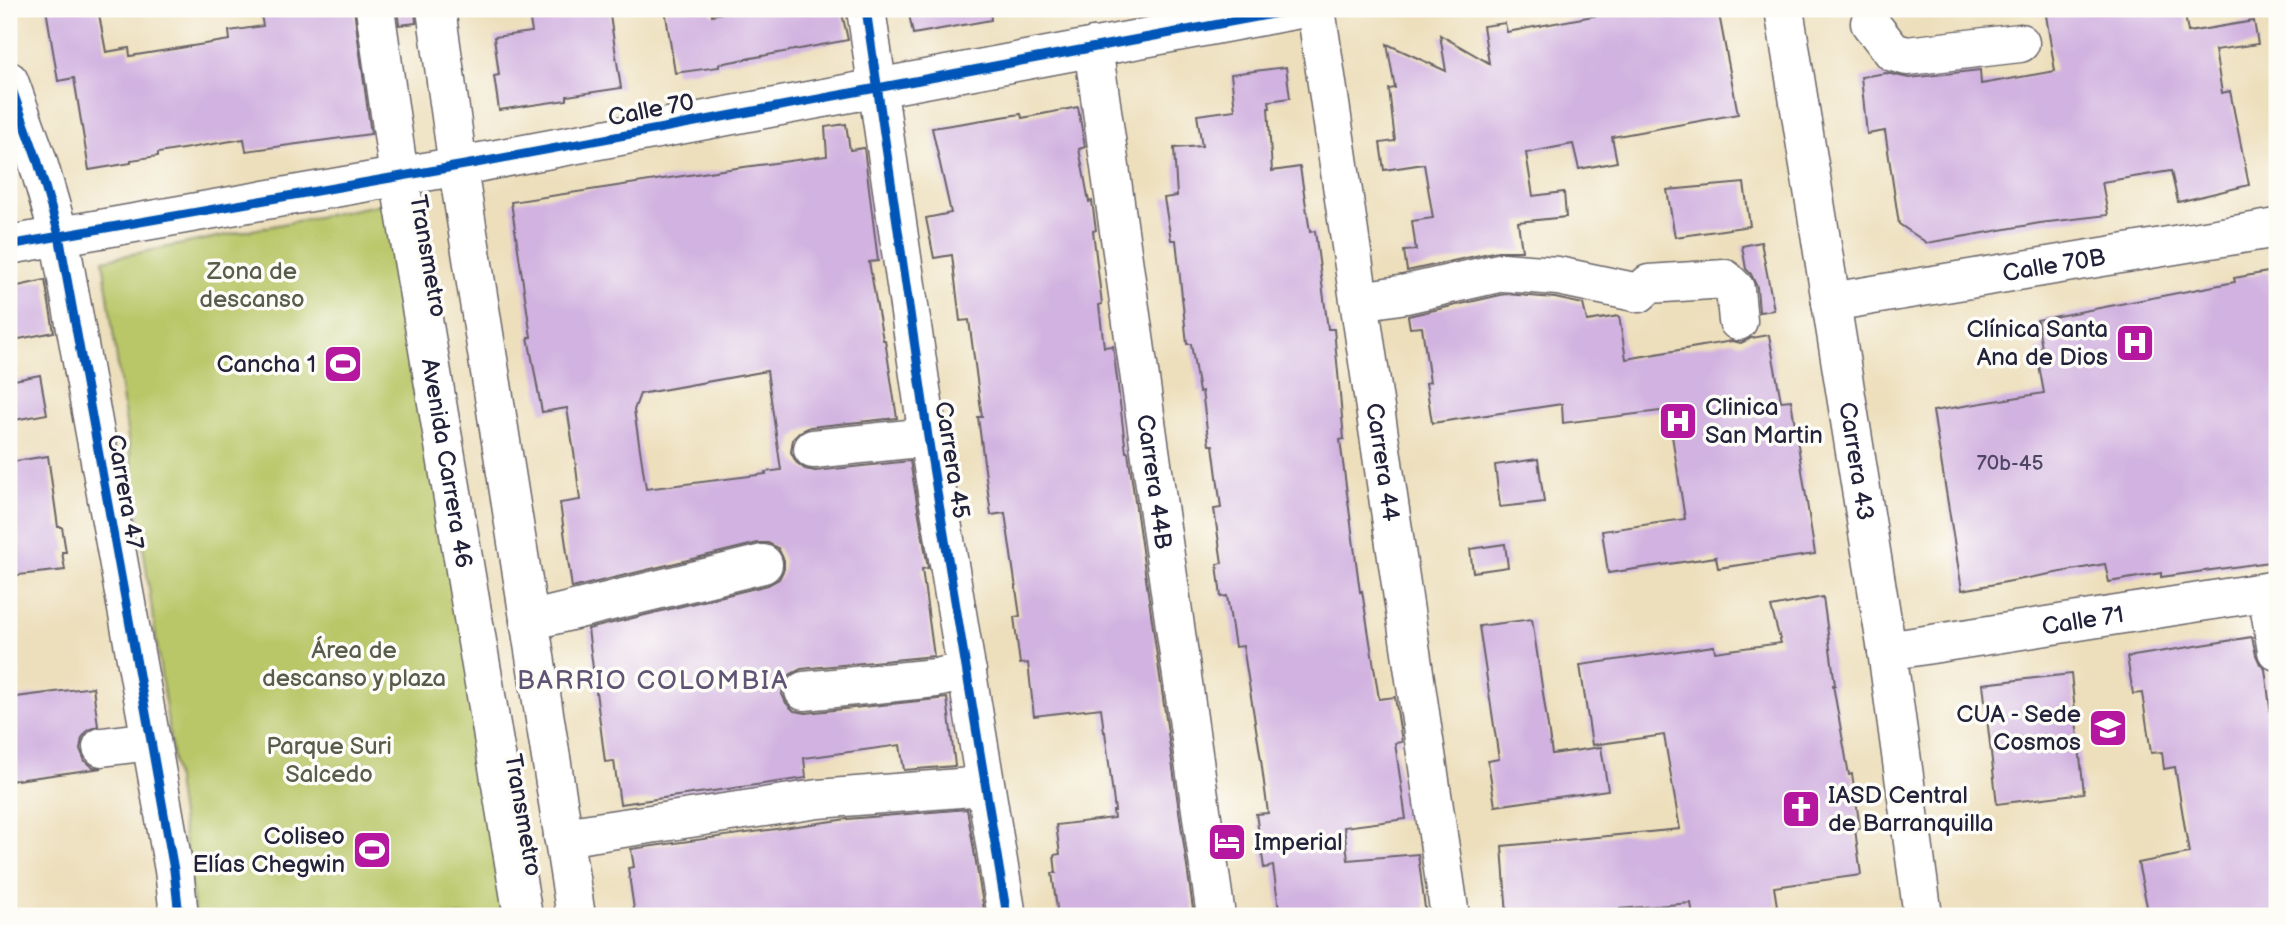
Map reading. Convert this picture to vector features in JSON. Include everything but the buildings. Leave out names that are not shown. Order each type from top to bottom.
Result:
[{"type":"street","name":"Avenida Carrera 46","points":[[375,9],[428,171],[529,621],[576,916]]},
{"type":"street","name":"Transmetro","points":[[392,9],[428,171],[561,916]]},
{"type":"street","name":"Transmetro","points":[[419,9],[428,171],[540,916]]},
{"type":"street","name":"Avenida Carrera 46","points":[[436,9],[428,171],[523,916]]},
{"type":"street","name":"Carrera 45","points":[[866,9],[928,438],[1007,916]]},
{"type":"street","name":"Calle 70","points":[[9,245],[428,171],[1299,9]]},
{"type":"street","name":"Carrera 44","points":[[1317,9],[1450,916]]},
{"type":"street","name":"Carrera 43","points":[[1784,9],[1887,651],[1923,916]]},
{"type":"street","points":[[1870,23],[1894,52],[1907,56],[2020,43]]},
{"type":"street","name":"Carrera 44B","points":[[1093,47],[1216,916]]},
{"type":"street","name":"Carrera 47","points":[[10,91],[23,161],[59,235],[174,870],[179,916]]},
{"type":"street","name":"Calle 70B","points":[[1831,302],[2277,228]]},
{"type":"street","points":[[1360,301],[1406,294],[1503,272],[1558,276],[1639,293],[1648,284],[1725,279],[1735,289],[1738,321]]},
{"type":"street","points":[[813,449],[928,438]]},
{"type":"street","points":[[529,621],[763,564]]},
{"type":"street","points":[[2272,591],[2277,652]]},
{"type":"street","name":"Calle 71","points":[[1887,651],[2272,591]]},
{"type":"street","points":[[804,691],[936,678],[967,671]]},
{"type":"street","points":[[102,747],[151,741]]},
{"type":"street","points":[[563,837],[818,799],[985,786]]},
{"type":"green space","name":"Parque Suri Salcedo","points":[[396,201],[510,916],[195,916],[103,260]]},
{"type":"cycle path","points":[[866,9],[928,437],[1007,916]]},
{"type":"cycle path","points":[[9,245],[476,163],[1299,9]]},
{"type":"cycle path","points":[[9,81],[37,159],[59,235],[174,870],[179,916]]},
{"type":"place","name":"Clínica Santa Ana de Dios","points":[[2135,343]]},
{"type":"place","name":"Cancha 1","points":[[343,364]]},
{"type":"place","name":"Clinica San Martin","points":[[1678,421]]},
{"type":"place","name":"CUA - Sede Cosmos","points":[[2108,728]]},
{"type":"place","name":"IASD Central de Barranquilla","points":[[1801,809]]},
{"type":"place","name":"Imperial","points":[[1227,842]]},
{"type":"place","name":"Coliseo Elías Chegwin","points":[[372,850]]},
{"type":"district","name":"BARRIO COLOMBIA","points":[[653,681]]},
{"type":"park label","name":"Zona de descanso","points":[[252,285]]},
{"type":"park label","name":"Área de descanso y plaza","points":[[354,664]]}]
